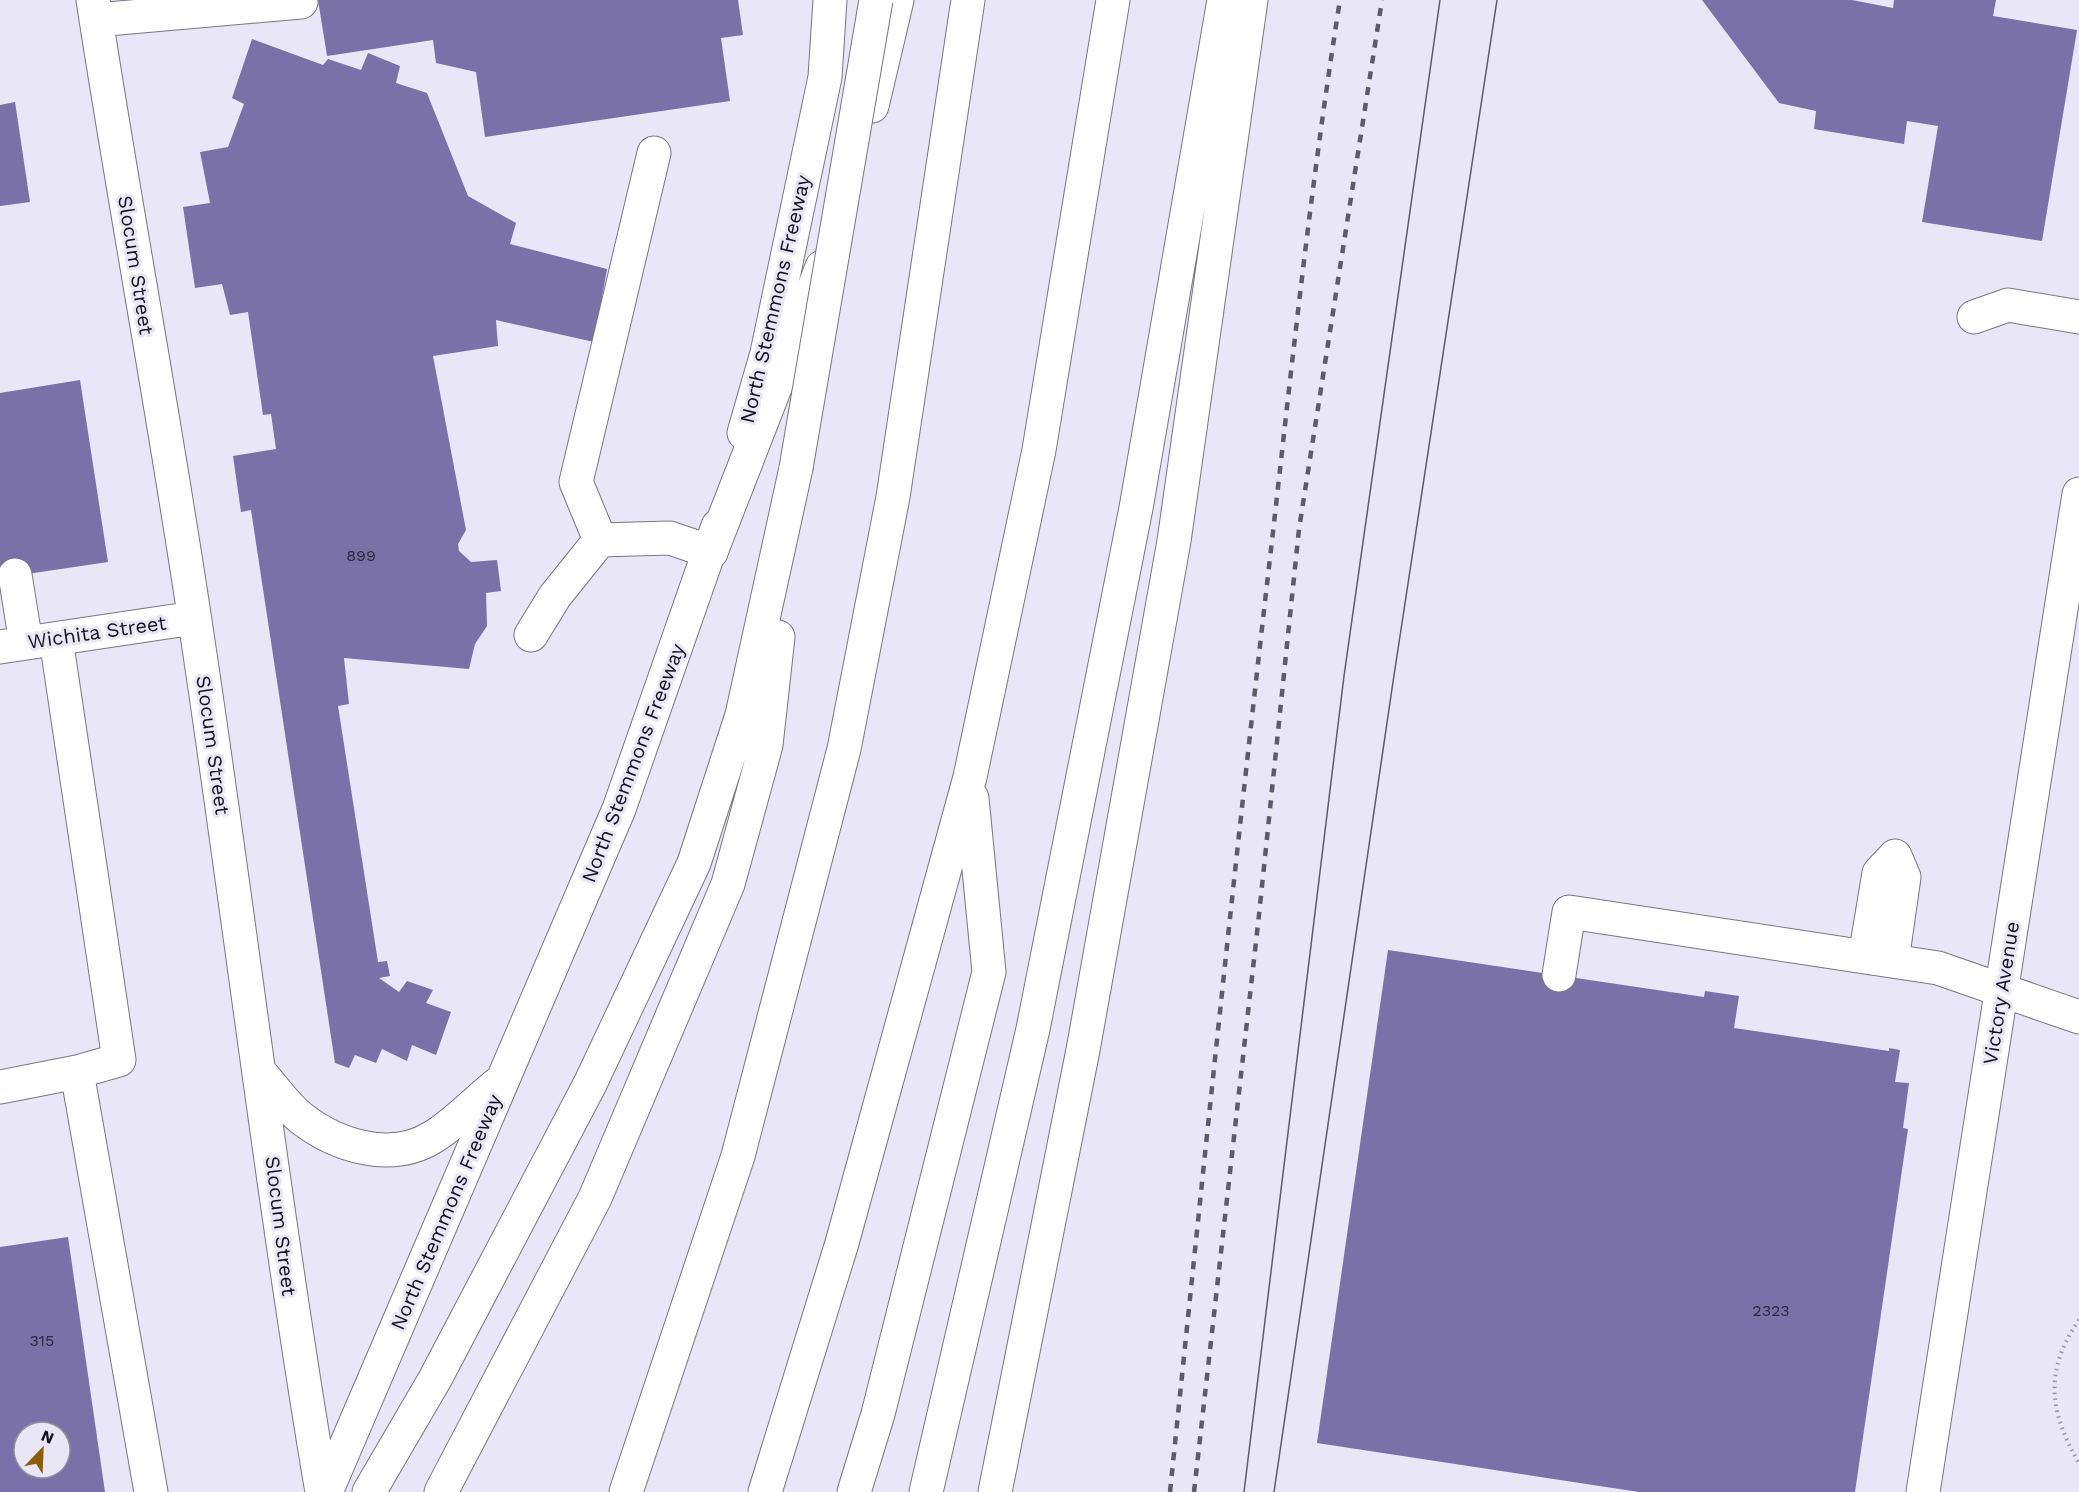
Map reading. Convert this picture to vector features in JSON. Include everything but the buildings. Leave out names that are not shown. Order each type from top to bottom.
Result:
[{"type":"main road","name":"North Stemmons Freeway","points":[[326,1492],[619,809],[711,552],[767,353],[825,77],[830,0]]},
{"type":"main road","points":[[369,1492],[435,1379],[584,1095],[694,863],[742,715],[796,468],[876,0]]},
{"type":"main road","points":[[531,635],[555,596],[600,540],[670,538],[711,552],[849,199],[897,0]]},
{"type":"main road","points":[[626,1492],[738,1156],[844,749],[893,497],[968,0]]},
{"type":"main road","points":[[765,1492],[842,1243],[970,777],[1038,450],[1113,0]]},
{"type":"main road","points":[[926,1492],[1033,1029],[1136,508],[1224,0]]},
{"type":"main road","points":[[995,1492],[1083,1050],[1174,541],[1251,0]]},
{"type":"main road","points":[[95,10],[301,2]]},
{"type":"main road","name":"Slocum Street","points":[[95,10],[195,618],[261,1074],[294,1327],[322,1492]]},
{"type":"main road","points":[[600,540],[576,482],[654,153]]},
{"type":"main road","points":[[1974,317],[2008,305],[2079,317]]},
{"type":"main road","points":[[441,1492],[594,1198],[728,884],[766,745],[796,468]]},
{"type":"main road","name":"Victory Avenue","points":[[1923,1492],[2079,494]]},
{"type":"main road","points":[[0,1087],[77,1072],[119,1060],[27,643],[15,575]]},
{"type":"main road","name":"Wichita Street","points":[[27,643],[195,618]]},
{"type":"main road","points":[[854,1492],[878,1414],[989,972],[970,777]]},
{"type":"main road","points":[[1559,975],[1569,912],[1938,968],[2079,1017]]},
{"type":"main road","points":[[77,1072],[151,1492]]},
{"type":"main road","points":[[261,1074],[300,1116],[322,1132],[354,1146],[390,1152],[432,1138],[504,1078]]},
{"type":"path","points":[[2079,1320],[2057,1363],[2054,1398],[2061,1432],[2079,1463]]},
{"type":"tram line","points":[[1244,1492],[1344,676],[1440,0]]},
{"type":"tram line","points":[[1274,1492],[1393,682],[1497,0]]},
{"type":"railway","points":[[1170,1492],[1288,399],[1312,199],[1340,0]]},
{"type":"railway","points":[[1194,1492],[1259,915],[1299,529],[1382,0]]}]
